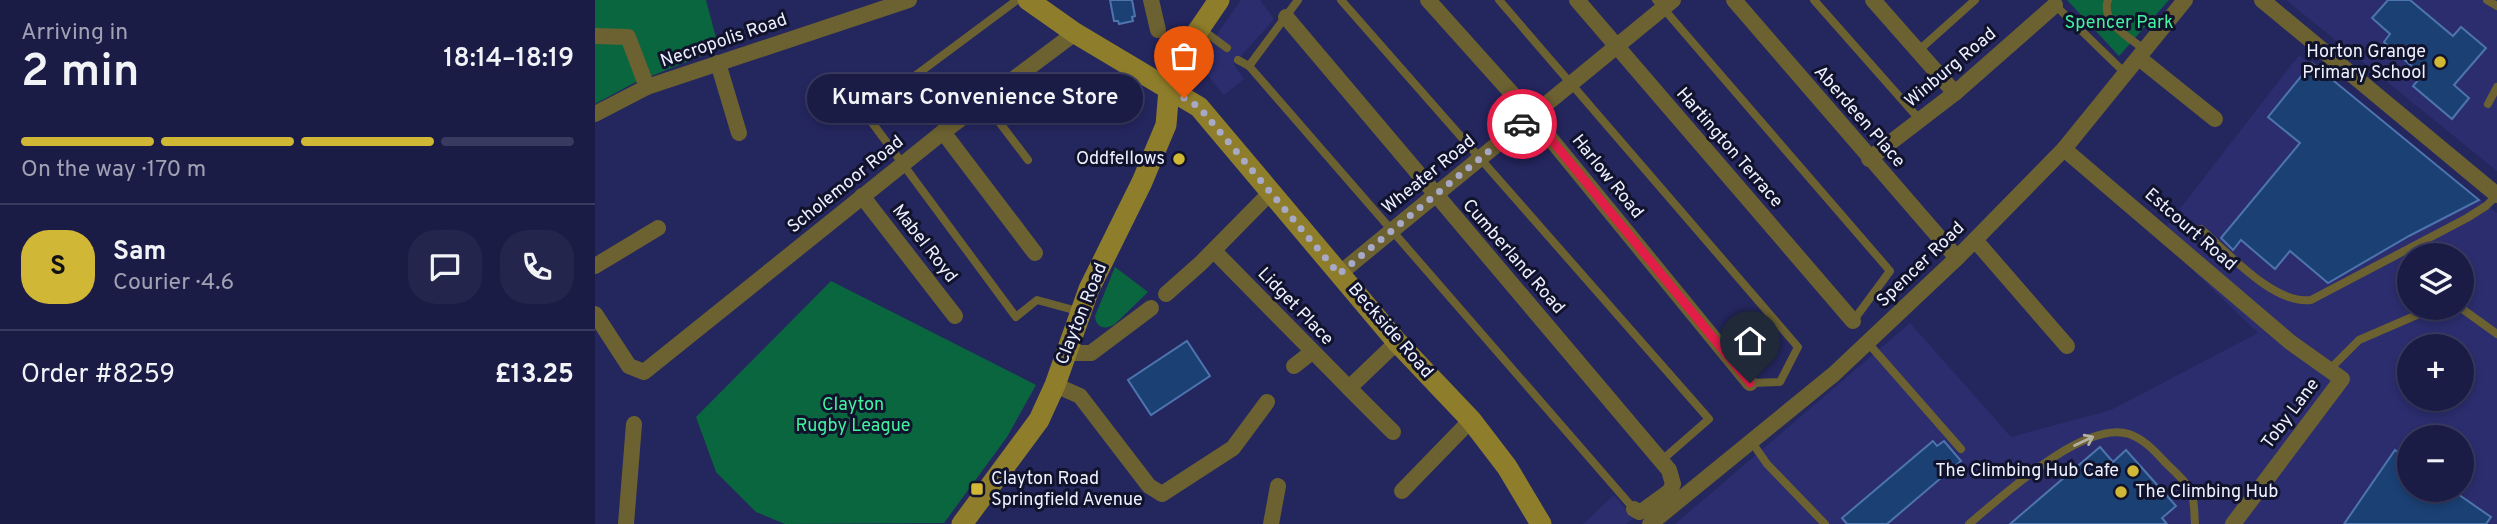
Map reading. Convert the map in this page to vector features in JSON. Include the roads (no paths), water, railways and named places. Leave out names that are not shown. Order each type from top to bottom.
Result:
[{"type":"street","name":"Necropolis Road","points":[[595,114],[647,87],[909,0]]},
{"type":"street","points":[[1151,0],[1159,30]]},
{"type":"street","name":"Clayton Road","points":[[962,524],[1039,420],[1055,385],[1089,289],[1142,182],[1166,125],[1174,66],[1198,27],[1219,0]]},
{"type":"street","name":"Harlow Road","points":[[1427,0],[1532,116],[1750,383]]},
{"type":"street","name":"Hartington Terrace","points":[[1577,0],[1853,321]]},
{"type":"street","name":"Aberdeen Place","points":[[1734,0],[1957,258]]},
{"type":"street","points":[[1873,0],[1955,93]]},
{"type":"street","name":"Spencer Road","points":[[1650,524],[1834,374],[1957,258],[2064,149],[2185,0]]},
{"type":"street","points":[[2262,0],[2497,195]]},
{"type":"street","name":"Winburg Road","points":[[1869,159],[1955,93],[2053,2]]},
{"type":"street","name":"Beckside Road","points":[[1037,3],[1075,33],[1199,107],[1397,342],[1471,420],[1507,467],[1541,524]]},
{"type":"street","name":"Wheater Road","points":[[1339,274],[1616,47],[1664,3]]},
{"type":"street","name":"Cumberland Road","points":[[1286,17],[1662,460],[1672,477],[1670,491],[1644,510],[1639,512],[1634,509]]},
{"type":"street","name":"Scholemoor Road","points":[[597,320],[629,366],[644,372],[943,132],[1075,33]]},
{"type":"street","points":[[595,36],[628,37],[647,87]]},
{"type":"street","points":[[2142,54],[2215,119]]},
{"type":"street","points":[[718,62],[739,133]]},
{"type":"street","points":[[943,132],[1035,253]]},
{"type":"street","name":"Estcourt Road","points":[[2064,149],[2290,342]]},
{"type":"street","points":[[1166,294],[1214,251],[1271,193]]},
{"type":"street","name":"Mabel Royd","points":[[862,196],[955,316]]},
{"type":"street","points":[[595,267],[658,228]]},
{"type":"street","points":[[1975,240],[2067,345]]},
{"type":"street","name":"Lidget Place","points":[[1214,251],[1393,432]]},
{"type":"street","points":[[1066,353],[1091,353],[1151,309]]},
{"type":"street","points":[[1349,388],[1397,342]]},
{"type":"street","name":"Toby Lane","points":[[2233,524],[2342,379],[2290,342]]},
{"type":"street","points":[[1294,366],[1313,352]]},
{"type":"street","points":[[1055,385],[1080,396],[1149,486],[1161,494],[1233,448],[1267,402]]},
{"type":"street","points":[[1402,491],[1471,420]]},
{"type":"street","points":[[626,524],[634,424]]},
{"type":"street","points":[[1271,524],[1278,486]]},
{"type":"lane","points":[[1017,0],[865,113],[1016,317],[1037,300],[1081,312]]},
{"type":"lane","points":[[1249,66],[1298,0]]},
{"type":"lane","points":[[1341,0],[1709,419],[1662,460]]},
{"type":"lane","points":[[1499,0],[1798,347],[1780,382],[1750,383]]},
{"type":"lane","points":[[1814,0],[1920,120]]},
{"type":"lane","points":[[1917,51],[1975,0]]},
{"type":"lane","points":[[2108,0],[2106,8],[2109,20],[2142,54]]},
{"type":"lane","points":[[2487,0],[2497,6]]},
{"type":"lane","points":[[2053,2],[2126,74]]},
{"type":"lane","points":[[1664,3],[1890,271],[1853,321]]},
{"type":"lane","points":[[1198,27],[1227,48]]},
{"type":"lane","points":[[1238,60],[1249,66],[1634,509]]},
{"type":"lane","points":[[2488,104],[2497,87]]},
{"type":"lane","points":[[984,102],[1028,160]]},
{"type":"lane","points":[[2200,229],[2259,280],[2285,297],[2300,302],[2311,300],[2467,218],[2497,195]]},
{"type":"lane","points":[[2474,317],[2497,334]]},
{"type":"lane","points":[[2329,370],[2359,340],[2405,320]]},
{"type":"lane","points":[[1868,343],[1961,449]]},
{"type":"lane","points":[[1969,524],[2018,483],[2053,459],[2083,440],[2106,432],[2128,434],[2148,444],[2191,490],[2195,524]]},
{"type":"lane","points":[[1751,441],[1767,464],[1825,524]]},
{"type":"place","name":"Horton Grange Primary School","points":[[2440,62]]},
{"type":"place","name":"Kumars Convenience Store","points":[[1184,98]]},
{"type":"place","name":"Oddfellows","points":[[1179,159]]},
{"type":"place","name":"The Climbing Hub Cafe","points":[[2133,471]]},
{"type":"place","name":"Clayton Road Springfield Avenue","points":[[977,489]]},
{"type":"place","name":"The Climbing Hub","points":[[2121,492]]},
{"type":"park label","name":"Spencer Park","points":[[2119,23]]},
{"type":"park label","name":"Clayton Rugby League","points":[[853,415]]}]
